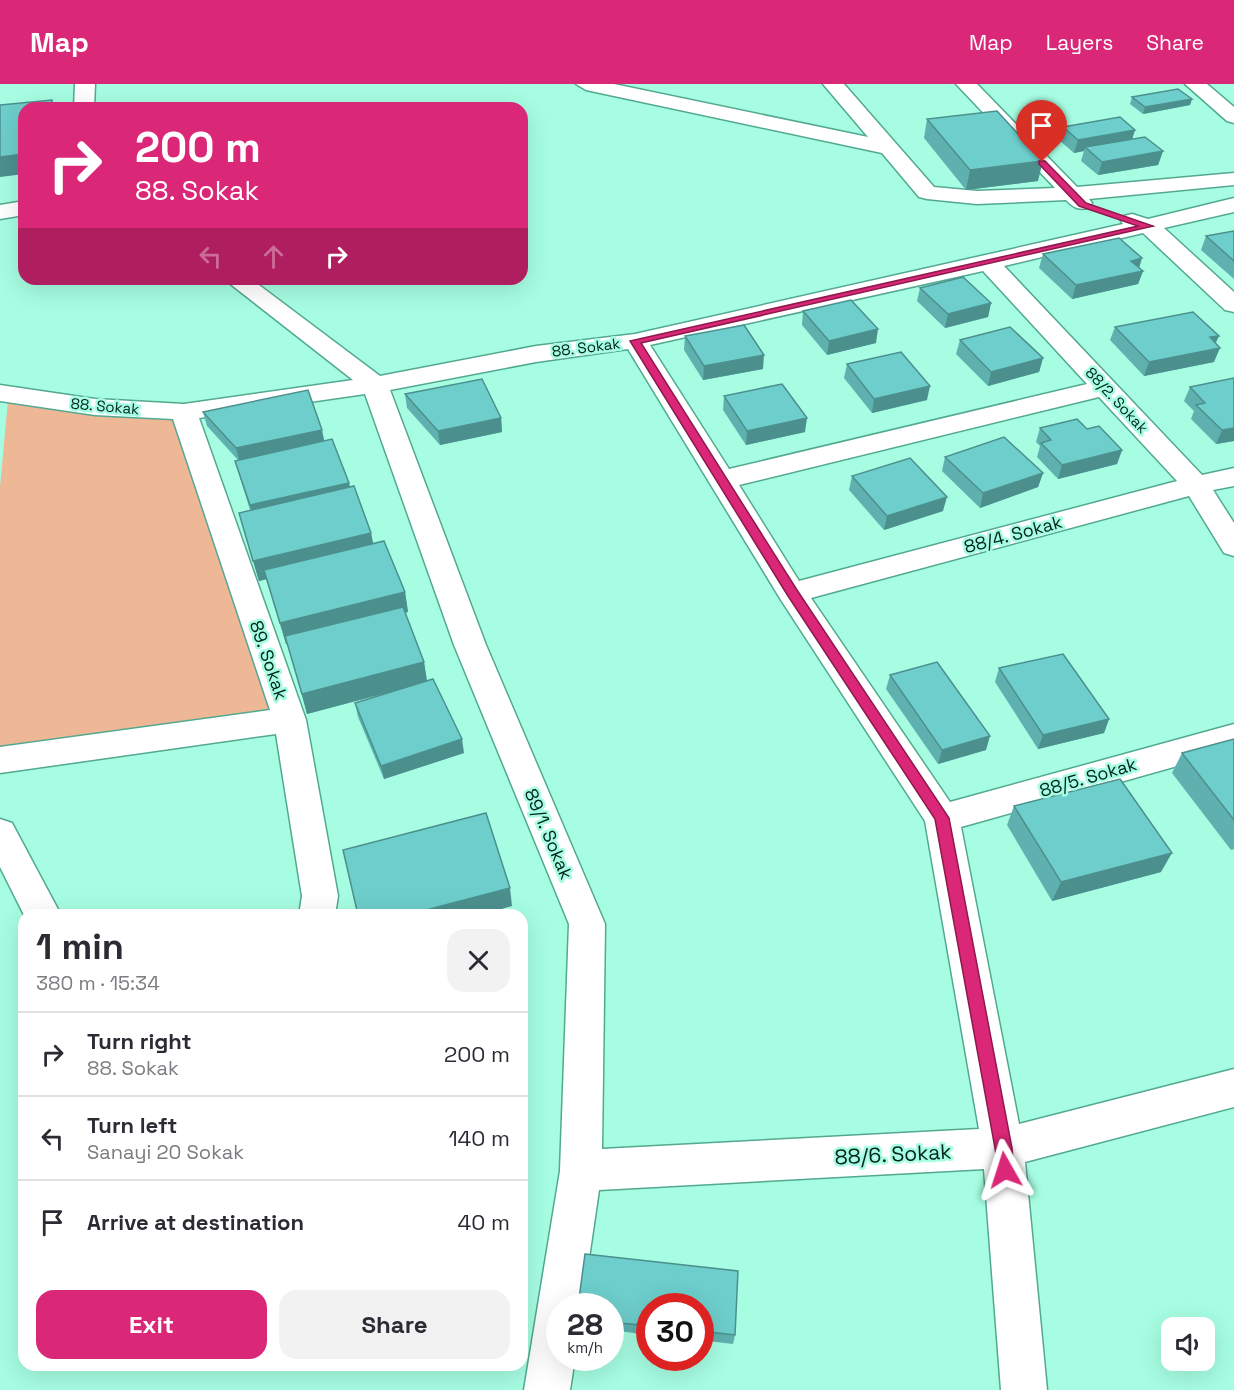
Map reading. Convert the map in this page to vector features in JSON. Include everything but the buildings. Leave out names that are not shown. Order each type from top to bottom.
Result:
[{"type":"street","points":[[84,102],[85,84]]},
{"type":"street","points":[[586,84],[889,148]]},
{"type":"street","points":[[833,84],[927,192],[960,198],[1072,194],[1234,179]]},
{"type":"street","points":[[966,84],[1083,204],[1148,226],[1234,305]]},
{"type":"street","points":[[1195,84],[1234,117]]},
{"type":"street","name":"88. Sokak","points":[[0,393],[95,407],[184,412],[375,385],[536,354],[635,341],[988,263],[1234,205]]},
{"type":"street","points":[[0,212],[18,209]]},
{"type":"street","name":"88/2. Sokak","points":[[988,263],[1196,485],[1234,546]]},
{"type":"street","points":[[244,285],[375,385]]},
{"type":"street","points":[[635,341],[792,593],[942,818],[1004,1148],[1024,1390]]},
{"type":"street","name":"89/1. Sokak","points":[[375,385],[470,645],[587,924],[580,1172],[562,1293]]},
{"type":"street","points":[[721,480],[1106,387]]},
{"type":"street","name":"89. Sokak","points":[[184,412],[290,720],[320,896],[318,909]]},
{"type":"street","name":"88/4. Sokak","points":[[792,593],[1196,485],[1234,477]]},
{"type":"street","points":[[0,760],[290,720]]},
{"type":"street","name":"88/5. Sokak","points":[[942,818],[1234,737]]},
{"type":"street","points":[[0,833],[40,909]]},
{"type":"street","name":"88/6. Sokak","points":[[580,1172],[1004,1148],[1234,1088]]},
{"type":"street","name":"89/1. Sokak","points":[[548,1390],[551,1371]]},
{"type":"shaded area","points":[[8,400],[176,419],[278,715],[0,755],[0,487]]},
{"type":"route","points":[[1005,1170],[1004,1148],[942,818],[792,593],[635,341],[1148,226],[1083,204],[1042,162]]}]
